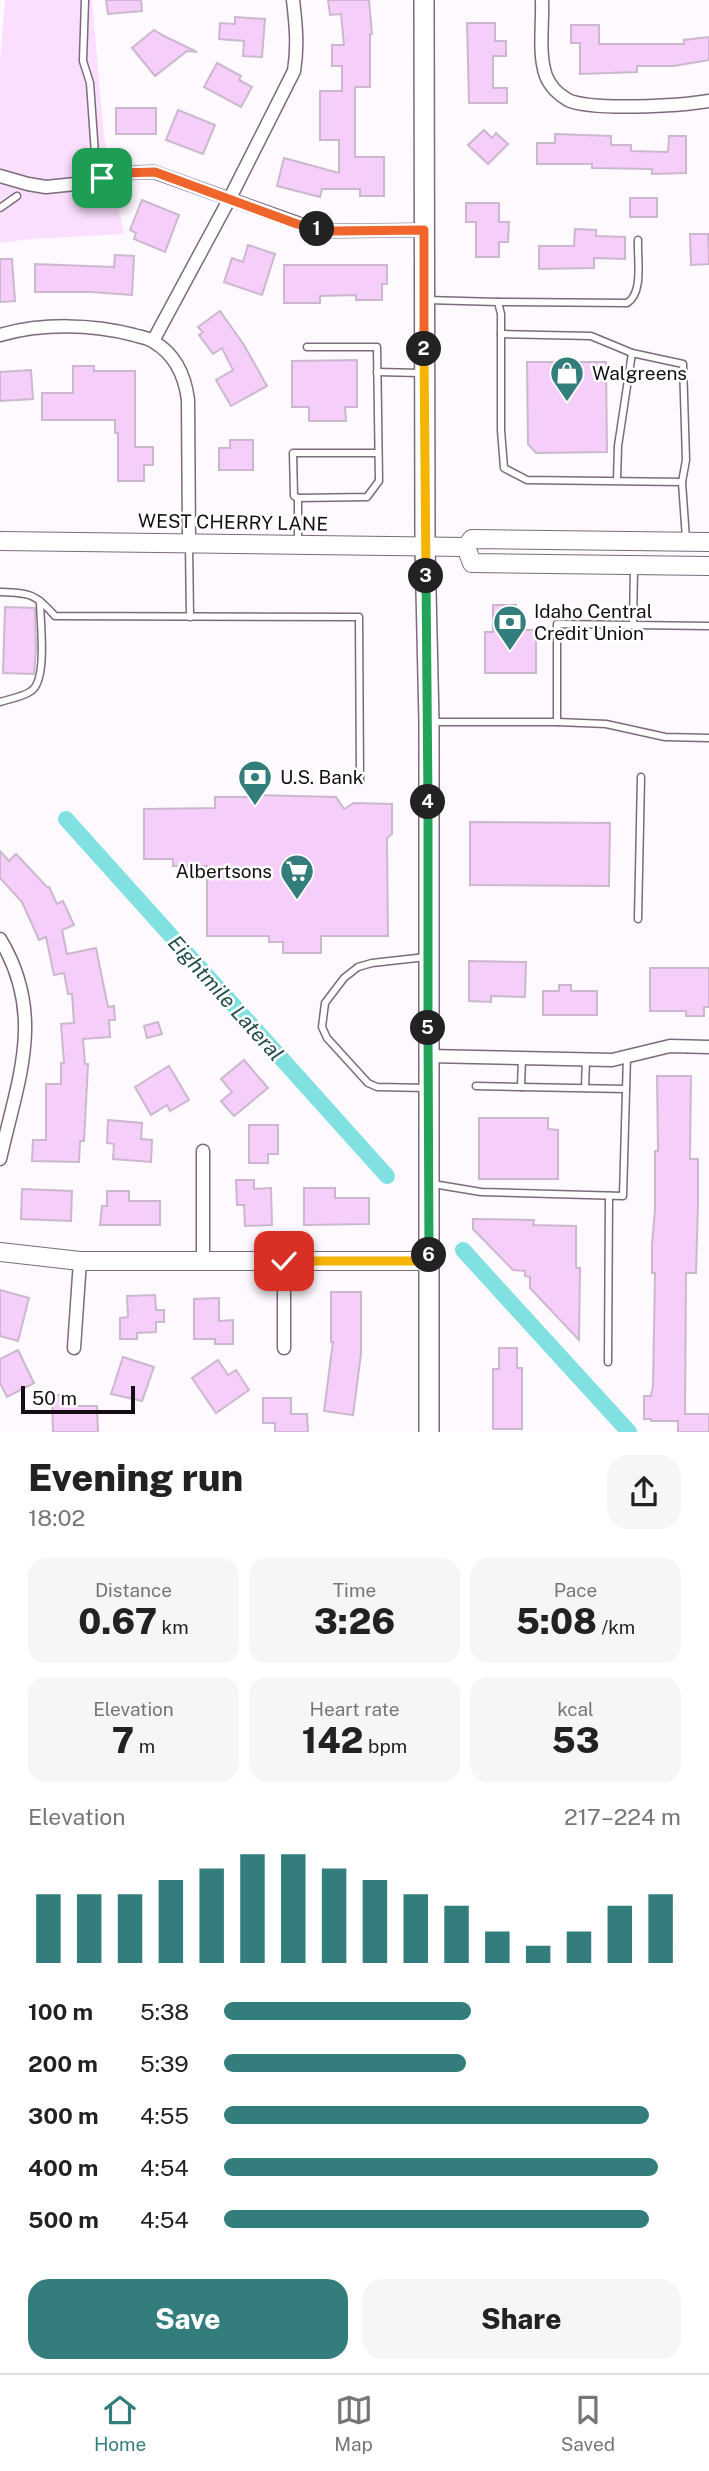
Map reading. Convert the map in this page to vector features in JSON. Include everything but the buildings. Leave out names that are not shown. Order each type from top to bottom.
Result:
[{"type":"main road","points":[[424,0],[425,547],[429,722],[429,1432]]},
{"type":"main road","name":"WEST CHERRY LANE","points":[[0,541],[425,547],[466,547],[472,539],[709,541]]},
{"type":"main road","points":[[466,547],[472,563],[709,566]]},
{"type":"main road","points":[[0,1252],[80,1261],[429,1261]]},
{"type":"street","points":[[153,341],[294,71],[297,45],[293,0]]},
{"type":"street","points":[[542,0],[546,78],[555,91],[567,99],[582,104],[671,106],[709,101]]},
{"type":"street","points":[[0,176],[46,187],[85,183],[120,173],[155,172],[314,229],[424,230]]},
{"type":"street","points":[[0,335],[34,328],[62,327],[116,331],[153,341],[175,360],[185,380],[188,400],[189,542]]},
{"type":"street","points":[[0,940],[10,957],[23,992],[27,1030],[0,1158]]},
{"type":"street","points":[[428,1056],[612,1060],[670,1046],[709,1047]]},
{"type":"street","points":[[202,1151],[202,1261]]},
{"type":"street","points":[[74,1348],[80,1261]]},
{"type":"street","points":[[284,1261],[284,1348]]},
{"type":"lane","points":[[85,0],[83,61],[90,83],[95,154],[102,178]]},
{"type":"lane","points":[[0,208],[17,196]]},
{"type":"lane","points":[[424,300],[627,303],[632,301],[636,293],[638,240]]},
{"type":"lane","points":[[498,302],[501,314],[501,430],[505,468],[527,480],[682,482]]},
{"type":"lane","points":[[501,334],[591,336],[632,353],[683,364],[686,460],[682,482],[686,541]]},
{"type":"lane","points":[[307,347],[377,347],[379,481],[367,497],[293,496],[293,453],[378,453]]},
{"type":"lane","points":[[617,480],[618,446],[632,353]]},
{"type":"lane","points":[[377,372],[425,373]]},
{"type":"lane","points":[[298,498],[298,544]]},
{"type":"lane","points":[[189,542],[190,617]]},
{"type":"lane","points":[[633,625],[634,565]]},
{"type":"lane","points":[[0,592],[28,593],[55,616],[359,617],[360,781]]},
{"type":"lane","points":[[0,702],[32,691],[38,684],[41,667],[40,601]]},
{"type":"lane","points":[[557,722],[556,624],[709,626]]},
{"type":"lane","points":[[429,722],[606,724],[665,737],[709,738]]},
{"type":"lane","points":[[638,919],[641,777]]},
{"type":"lane","points":[[428,957],[372,962],[358,967],[344,978],[325,1003],[321,1027],[327,1038],[368,1083],[377,1087],[428,1088]]},
{"type":"lane","points":[[428,1183],[481,1192],[624,1196],[627,1056]]},
{"type":"lane","points":[[521,1087],[522,1058]]},
{"type":"lane","points":[[585,1088],[586,1059]]},
{"type":"lane","points":[[476,1086],[626,1089]]},
{"type":"lane","points":[[608,1362],[609,1195]]},
{"type":"shaded area","points":[[5,0],[92,0],[104,137],[124,234],[0,243],[0,61]]},
{"type":"waterway","name":"Eightmile Lateral","points":[[66,819],[387,1176]]},
{"type":"waterway","name":"Eightmile Lateral","points":[[463,1250],[629,1432]]},
{"type":"place","name":"Walgreens","points":[[567,403]]},
{"type":"place","name":"Idaho Central Credit Union","points":[[510,652]]},
{"type":"place","name":"U.S. Bank","points":[[255,807]]},
{"type":"place","name":"Albertsons","points":[[297,901]]},
{"type":"route","points":[[102,178],[120,173],[155,172],[314,229],[424,230],[425,547],[429,722],[429,1261],[284,1261]]}]
